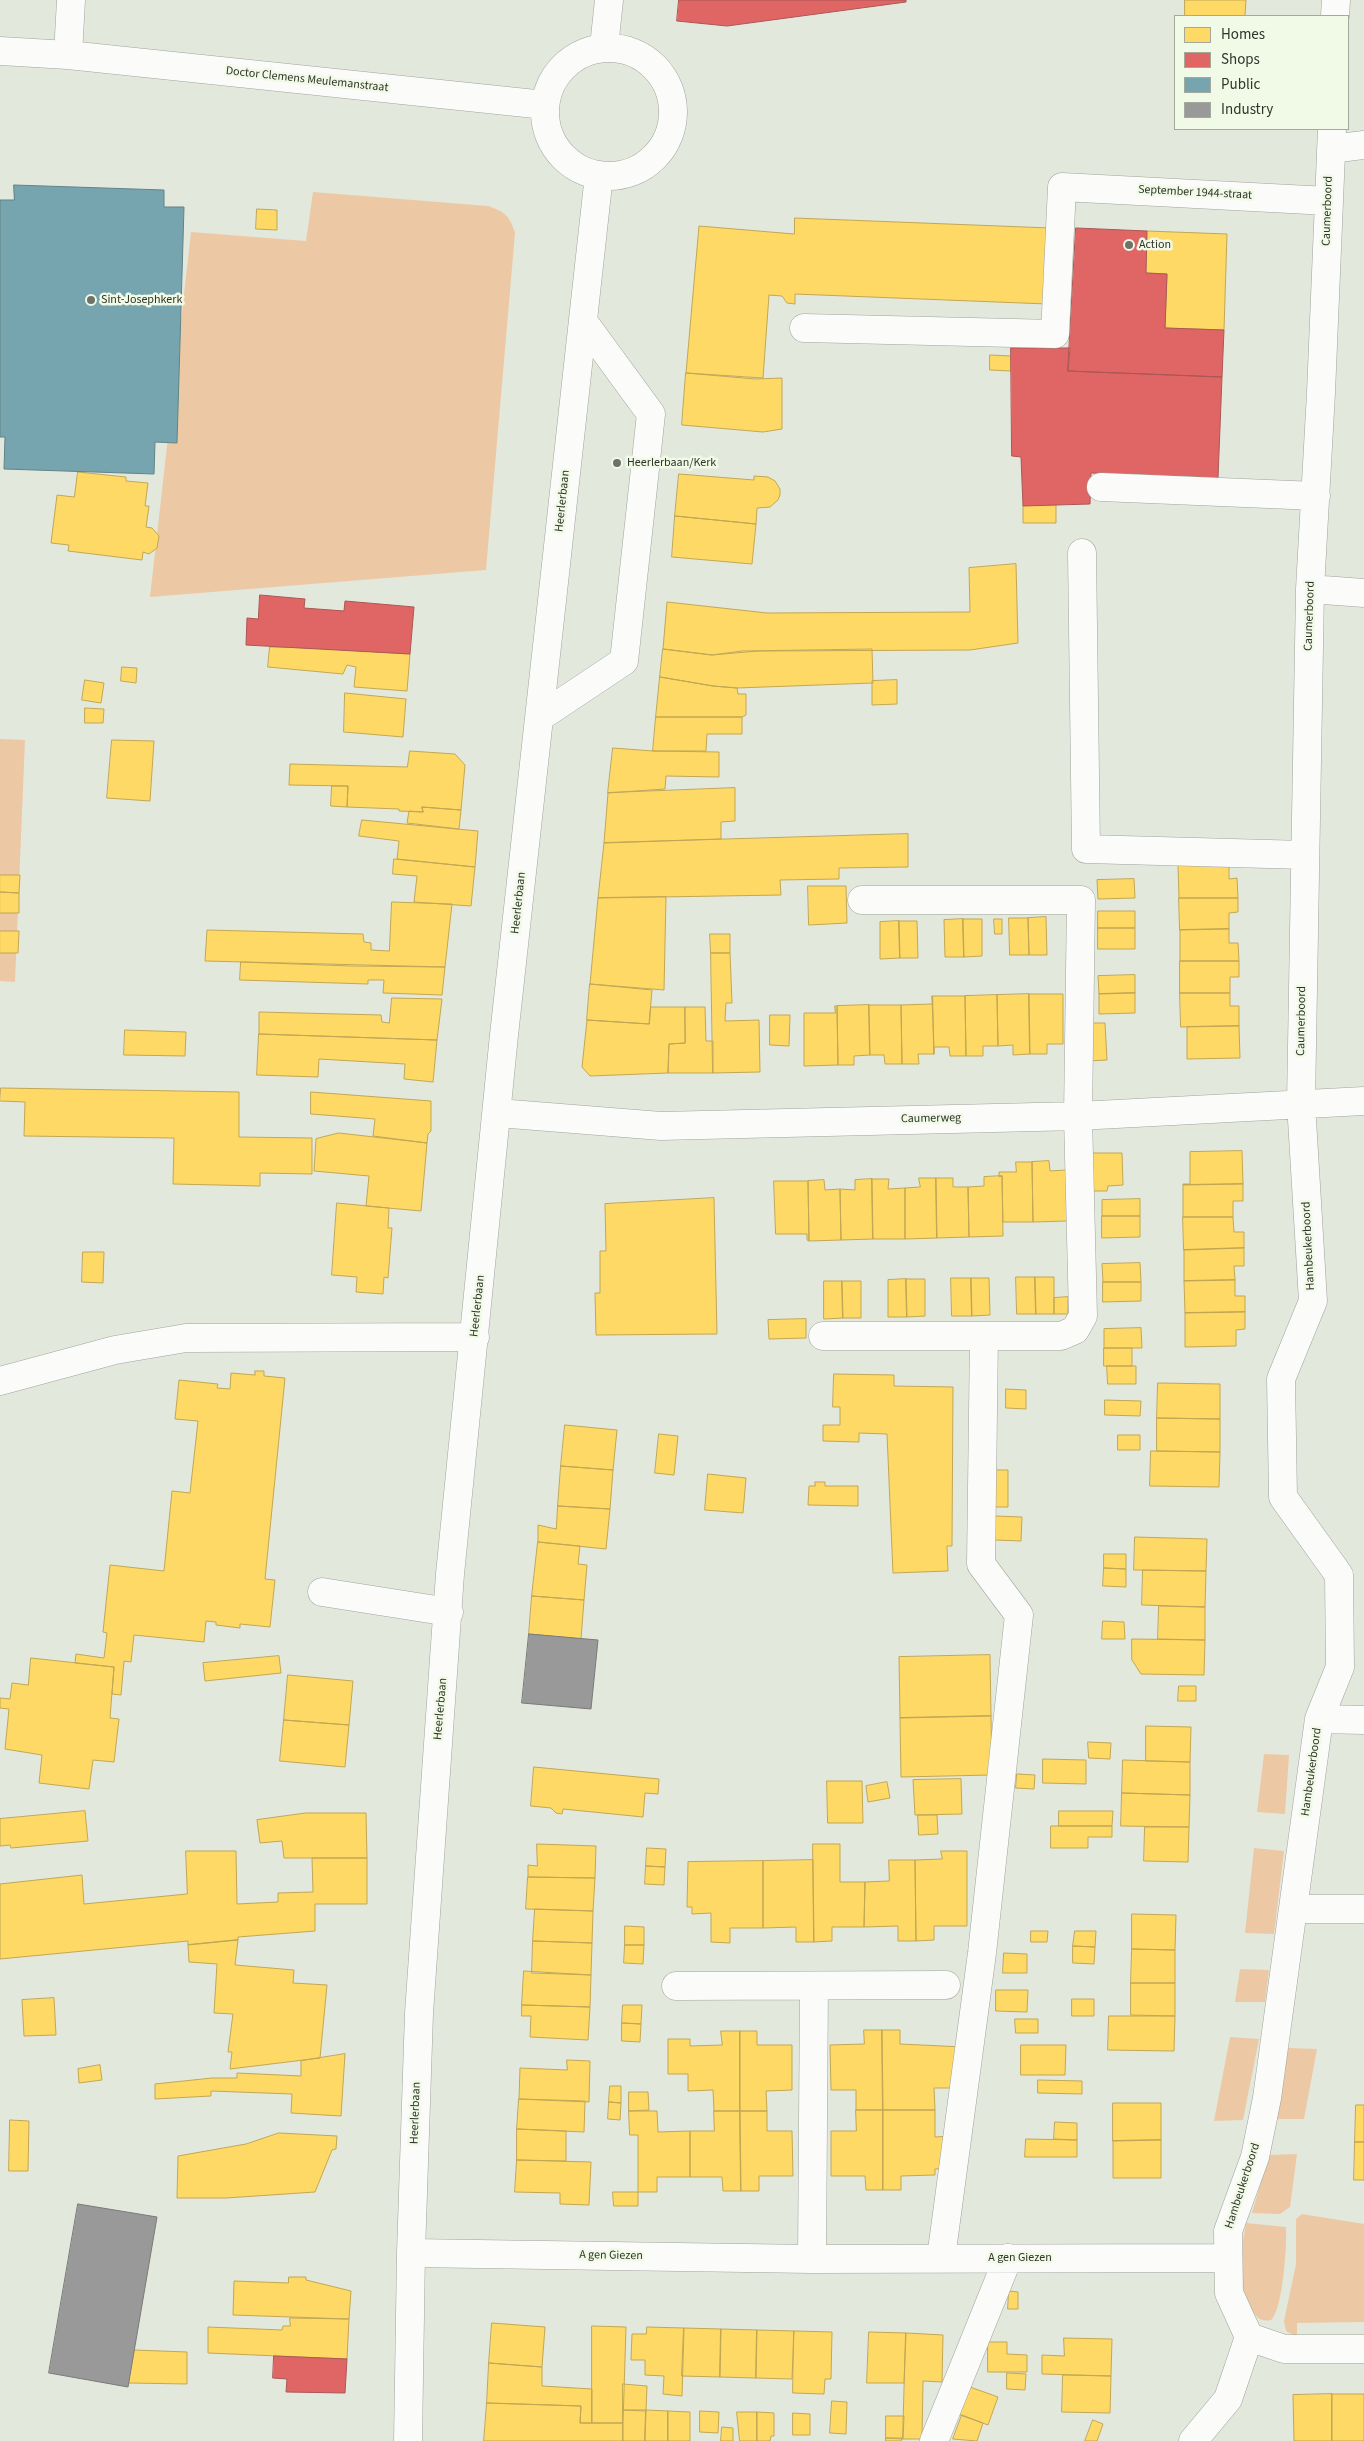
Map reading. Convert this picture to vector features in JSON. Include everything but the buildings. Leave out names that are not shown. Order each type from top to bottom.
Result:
[{"type":"street","points":[[68,56],[70,0]]},
{"type":"street","points":[[604,47],[609,0]]},
{"type":"street","points":[[1335,15],[1336,0]]},
{"type":"street","points":[[604,47],[620,48],[635,53],[649,61],[660,72],[673,101],[674,117],[664,146],[643,167],[629,173],[614,176],[599,175],[580,169],[565,158],[553,143],[546,124],[545,105],[555,77],[576,56],[604,47]]},
{"type":"street","name":"Doctor Clemens Meulemanstraat","points":[[0,51],[68,56],[545,105]]},
{"type":"street","points":[[1331,139],[1364,145]]},
{"type":"street","name":"Caumerboord","points":[[1301,1103],[1310,589],[1316,496],[1331,139]]},
{"type":"street","name":"Heerlerbaan","points":[[408,2441],[411,2254],[419,2013],[449,1612],[450,1574],[599,175]]},
{"type":"street","name":"September 1944-straat","points":[[804,328],[1055,334],[1062,187],[1328,202]]},
{"type":"street","points":[[540,717],[624,661],[651,414],[583,321]]},
{"type":"street","points":[[1101,487],[1316,496]]},
{"type":"street","points":[[1082,552],[1086,849],[1305,855]]},
{"type":"street","points":[[1310,589],[1364,593]]},
{"type":"street","points":[[823,1336],[1061,1336],[1075,1330],[1084,1316],[1078,1116],[1082,900],[862,900]]},
{"type":"street","name":"Caumerweg","points":[[498,1113],[661,1126],[1078,1116],[1364,1101]]},
{"type":"street","name":"Hambeukerboord","points":[[1249,2337],[1229,2293],[1228,2231],[1255,2158],[1267,2098],[1319,1719],[1340,1667],[1339,1576],[1283,1497],[1281,1379],[1313,1301],[1301,1103]]},
{"type":"street","points":[[941,2258],[982,1953],[1018,1615],[981,1564],[984,1336]]},
{"type":"street","points":[[0,1381],[115,1350],[186,1338],[475,1337]]},
{"type":"street","points":[[322,1592],[449,1612]]},
{"type":"street","points":[[1319,1719],[1364,1720]]},
{"type":"street","points":[[1293,1908],[1364,1909]]},
{"type":"street","points":[[676,1986],[946,1985]]},
{"type":"street","points":[[812,2259],[814,1986]]},
{"type":"street","name":"A gen Giezen","points":[[411,2254],[812,2259],[1228,2258]]},
{"type":"street","points":[[934,2441],[1008,2258]]},
{"type":"street","points":[[1193,2441],[1228,2399],[1249,2337],[1284,2349],[1364,2349]]},
{"type":"shaded area","points":[[313,192],[488,206],[502,212],[511,222],[515,233],[486,570],[150,597],[191,232],[306,241]]},
{"type":"shaded area","points":[[0,739],[25,740],[15,982],[0,981]]},
{"type":"shaded area","points":[[1264,1754],[1289,1755],[1285,1814],[1257,1812]]},
{"type":"shaded area","points":[[1254,1848],[1284,1851],[1274,1934],[1245,1933]]},
{"type":"shaded area","points":[[1240,1969],[1269,1970],[1265,2002],[1235,2002]]},
{"type":"shaded area","points":[[1230,2037],[1259,2039],[1243,2120],[1214,2121]]},
{"type":"shaded area","points":[[1288,2048],[1317,2049],[1304,2119],[1277,2119]]},
{"type":"shaded area","points":[[1297,2154],[1290,2207],[1280,2214],[1252,2213],[1269,2155]]},
{"type":"shaded area","points":[[1302,2214],[1364,2224],[1364,2322],[1297,2323],[1297,2337],[1286,2331],[1284,2321],[1296,2264],[1296,2219]]},
{"type":"shaded area","points":[[1246,2223],[1286,2227],[1285,2261],[1279,2304],[1271,2320],[1262,2320],[1256,2315],[1247,2300],[1244,2290],[1241,2256]]},
{"type":"place","name":"Action","points":[[1129,245]]},
{"type":"place","name":"Sint-Josephkerk","points":[[91,300]]},
{"type":"place","name":"Heerlerbaan/Kerk","points":[[617,463]]}]
